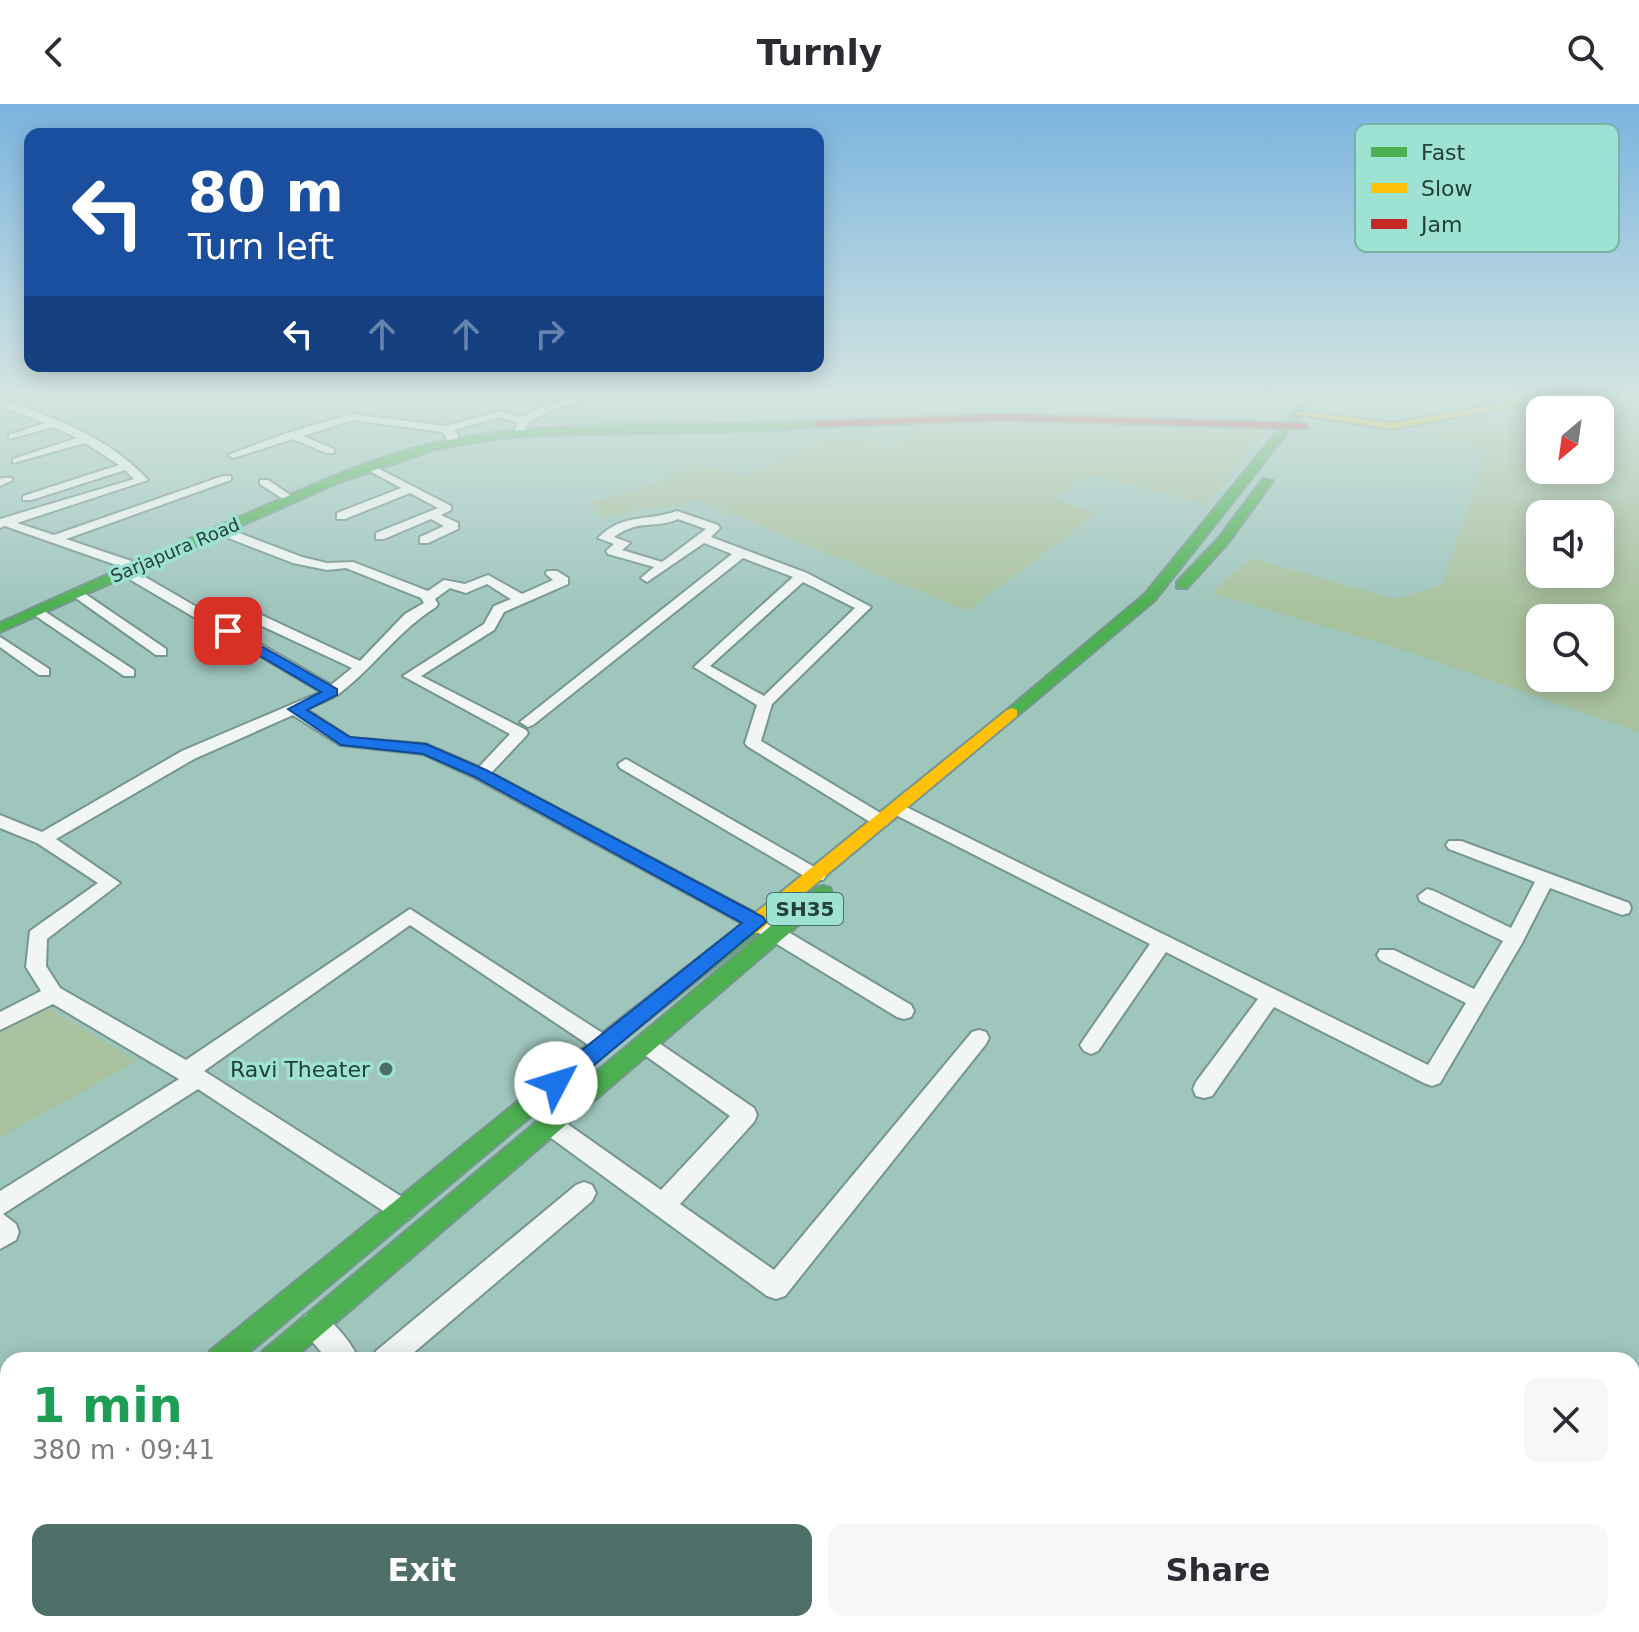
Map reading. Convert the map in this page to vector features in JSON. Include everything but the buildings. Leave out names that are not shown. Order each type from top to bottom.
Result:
[{"type":"main road","name":"SH35","points":[[229,1352],[603,1044],[897,815],[1150,597],[1262,465]]},
{"type":"main road","name":"Sarjapura Road","points":[[0,628],[129,568],[222,531],[368,466]]},
{"type":"main road","name":"SH35","points":[[872,852],[897,815]]},
{"type":"main road","name":"SH35","points":[[281,1352],[836,883]]},
{"type":"main road","points":[[461,1162],[483,1183]]},
{"type":"street","points":[[5,520],[142,480],[128,466],[27,498]]},
{"type":"street","points":[[368,466],[447,508],[380,536]]},
{"type":"street","points":[[61,476],[77,482]]},
{"type":"street","points":[[54,539],[227,478]]},
{"type":"street","points":[[264,482],[290,499]]},
{"type":"street","points":[[167,487],[181,494]]},
{"type":"street","points":[[341,516],[411,488]]},
{"type":"street","points":[[424,540],[454,526],[432,515]]},
{"type":"street","points":[[647,578],[664,566],[703,538],[714,528],[677,515],[668,521],[639,520],[624,524],[604,538],[624,543],[612,551],[664,566]]},
{"type":"street","points":[[5,520],[129,568],[332,692]]},
{"type":"street","points":[[43,839],[188,755],[332,692],[362,667],[410,617],[431,604],[428,597],[349,565],[340,563],[330,567],[289,558],[222,531]]},
{"type":"street","points":[[703,538],[802,576],[864,607],[765,703],[753,743],[1163,941],[1432,1077],[1515,938],[1545,880]]},
{"type":"street","points":[[528,722],[742,552]]},
{"type":"street","points":[[481,774],[520,733],[410,676],[489,627],[499,609],[563,581],[552,574]]},
{"type":"street","points":[[765,703],[701,667],[802,576]]},
{"type":"street","points":[[428,597],[449,583],[466,589],[488,579],[521,599]]},
{"type":"street","points":[[78,593],[161,652]]},
{"type":"street","points":[[38,611],[129,673]]},
{"type":"street","points":[[252,616],[362,667]]},
{"type":"street","points":[[0,641],[44,672]]},
{"type":"street","points":[[295,709],[346,742],[426,749],[481,774],[756,922],[904,1011]]},
{"type":"street","points":[[626,764],[817,876]]},
{"type":"street","points":[[0,821],[43,839],[111,883],[37,936],[36,967],[53,994],[192,1075],[402,1210]]},
{"type":"street","points":[[1455,845],[1622,908]]},
{"type":"street","points":[[1427,896],[1515,938]]},
{"type":"street","points":[[0,1204],[192,1075],[410,916],[603,1044]]},
{"type":"street","points":[[1091,1045],[1163,941]]},
{"type":"street","points":[[1387,955],[1478,1000]]},
{"type":"street","points":[[0,1022],[53,994]]},
{"type":"street","points":[[1204,1089],[1272,995]]},
{"type":"street","points":[[551,1125],[776,1287],[979,1038]]},
{"type":"street","points":[[646,1045],[746,1115],[662,1206]]},
{"type":"street","points":[[395,1352],[584,1193]]},
{"type":"street","points":[[0,1224],[7,1232],[0,1237]]},
{"type":"street","points":[[314,1324],[339,1352]]},
{"type":"green space","points":[[693,465],[748,475],[768,465],[1238,465],[1207,504],[1090,474],[1053,498],[1097,513],[967,611],[697,500],[679,507],[658,507],[602,518],[590,504],[664,480]]},
{"type":"green space","points":[[1482,465],[1526,465],[1526,484],[1614,484],[1614,465],[1639,465],[1639,732],[1394,647],[1211,593],[1251,558],[1395,599],[1442,585]]},
{"type":"green space","points":[[49,1009],[137,1061],[0,1137],[0,1031],[23,1018]]},
{"type":"traffic: fast","points":[[0,628],[162,554],[373,465]]},
{"type":"traffic: fast","points":[[1012,713],[1150,597],[1256,465]]},
{"type":"traffic: fast","points":[[1182,585],[1223,541],[1267,481]]},
{"type":"traffic: fast","points":[[281,1352],[823,893]]},
{"type":"traffic: fast","points":[[229,1352],[603,1044],[750,928]]},
{"type":"traffic: slow","points":[[750,928],[1012,713]]},
{"type":"place","name":"Ravi Theater","points":[[386,1069]]},
{"type":"route","points":[[228,631],[332,692],[295,709],[346,742],[426,749],[481,774],[756,922],[556,1083]]}]
